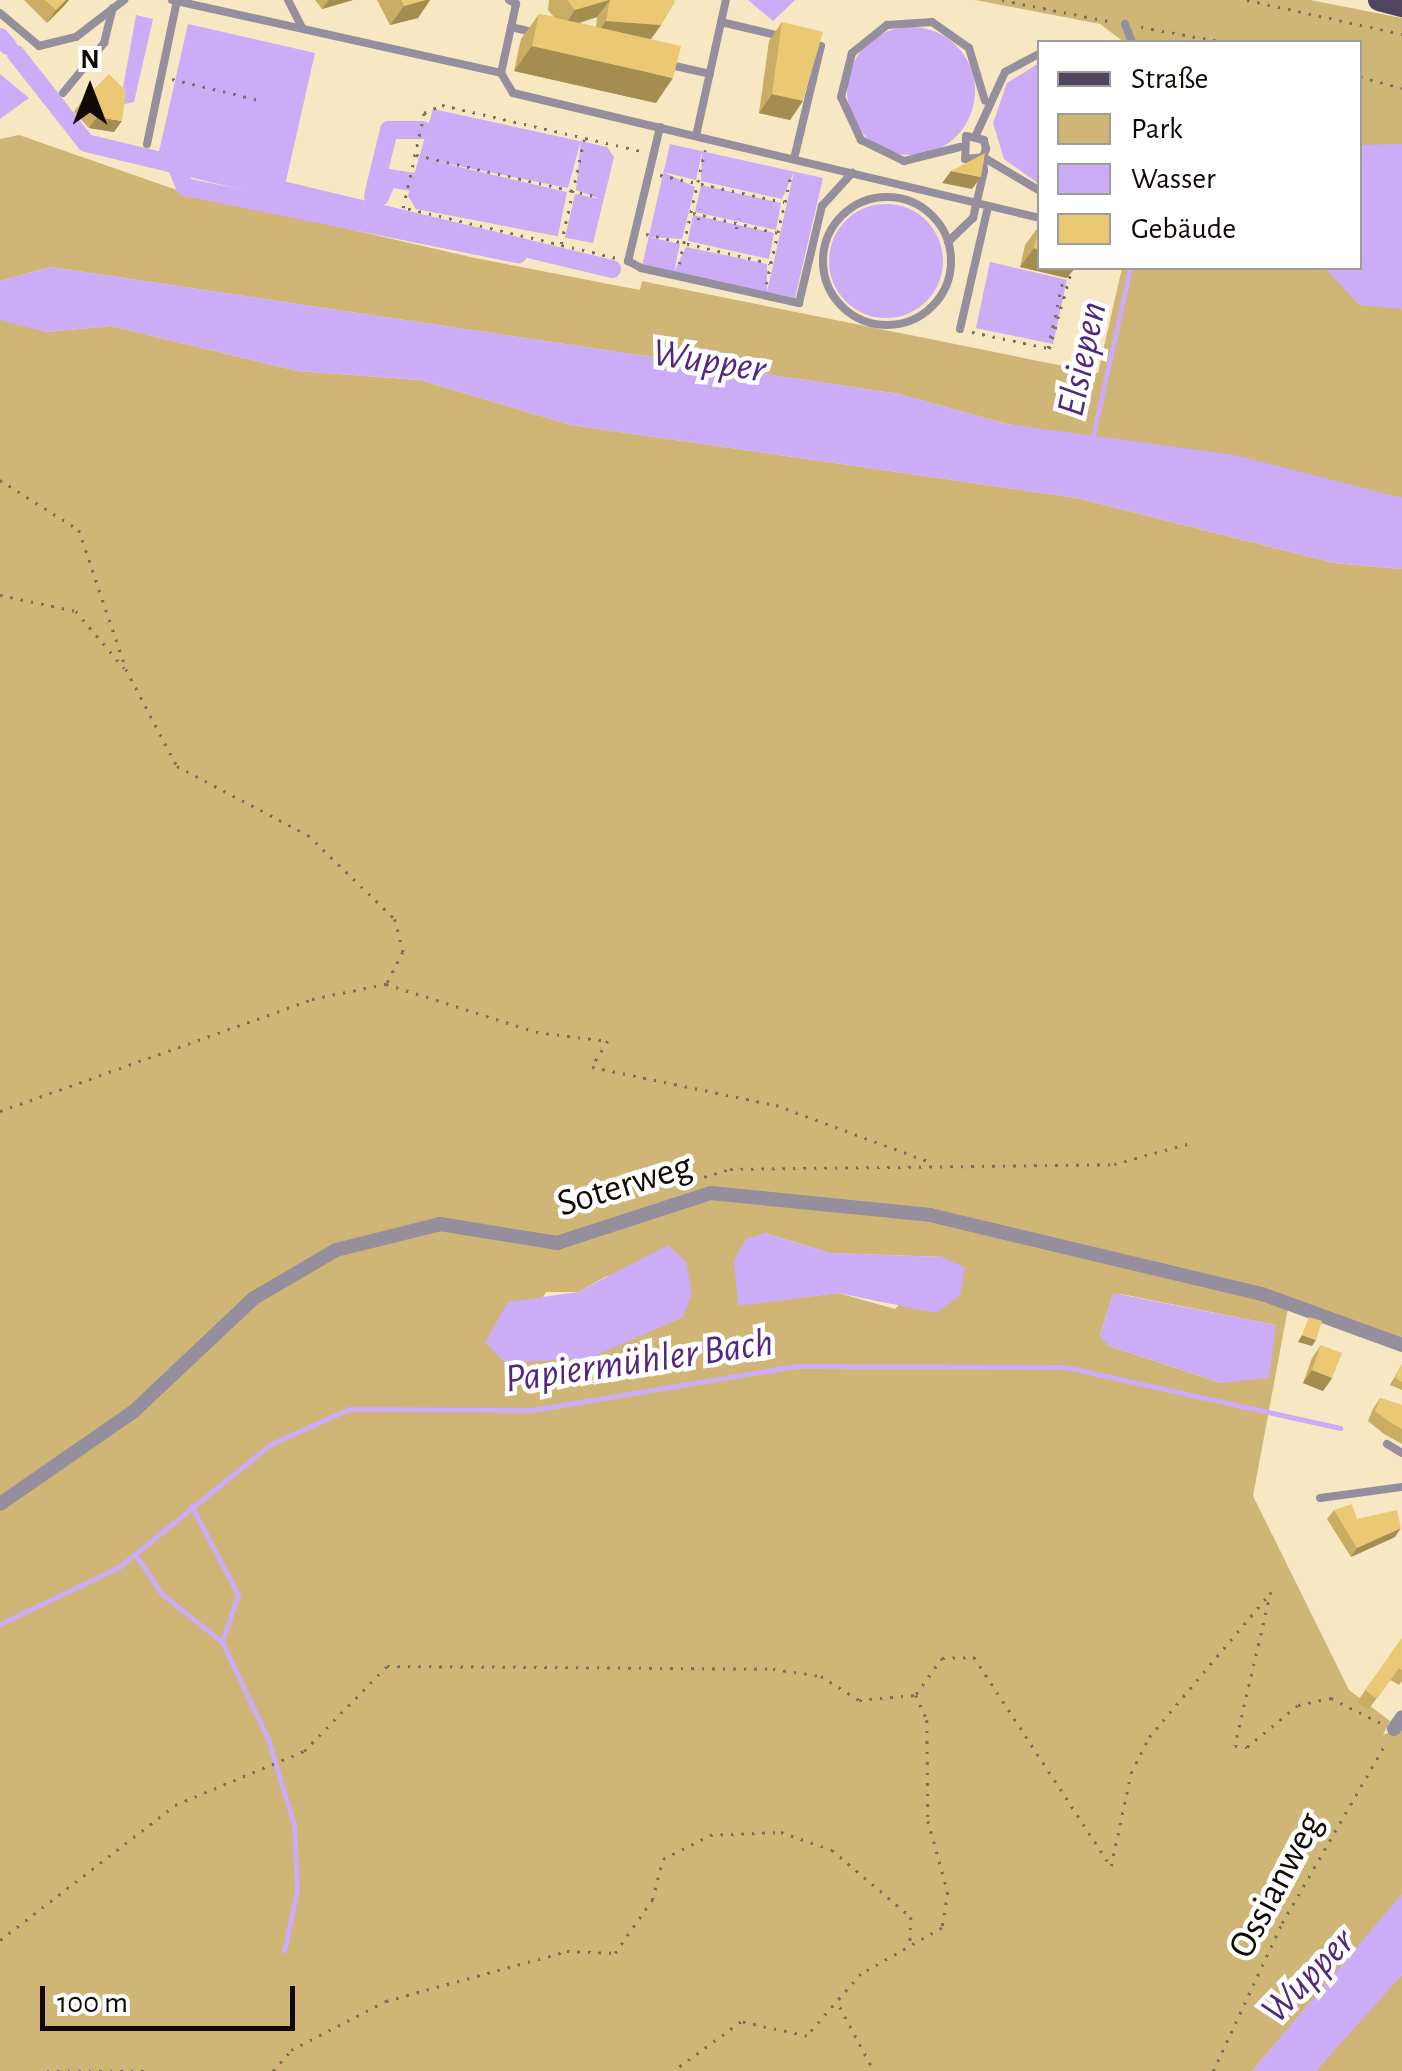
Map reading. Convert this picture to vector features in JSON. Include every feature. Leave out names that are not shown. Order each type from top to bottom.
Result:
[{"type":"main road","points":[[1379,0],[1402,6]]},
{"type":"street","name":"Soterweg","points":[[0,1504],[133,1412],[254,1298],[336,1250],[440,1224],[557,1243],[672,1200],[743,1191],[930,1215],[1262,1294],[1402,1344]]},
{"type":"lane","points":[[0,13],[40,46],[76,37],[124,0]]},
{"type":"lane","points":[[146,144],[175,0],[501,74]]},
{"type":"lane","points":[[288,0],[303,28]]},
{"type":"lane","points":[[696,136],[725,1],[714,0]]},
{"type":"lane","points":[[516,1],[501,74],[513,93],[1037,217]]},
{"type":"lane","points":[[62,93],[104,43],[113,8]]},
{"type":"lane","points":[[721,22],[788,38]]},
{"type":"lane","points":[[985,101],[969,48],[932,22],[887,24],[852,53],[841,97],[861,140],[904,162],[960,148],[976,135],[985,101],[1005,72],[1037,56]]},
{"type":"lane","points":[[1125,24],[1131,40]]},
{"type":"lane","points":[[511,28],[547,36]]},
{"type":"lane","points":[[794,158],[822,46],[805,42]]},
{"type":"lane","points":[[656,62],[710,74]]},
{"type":"lane","points":[[660,127],[628,261],[800,303],[822,206],[852,173]]},
{"type":"lane","points":[[948,242],[967,230],[978,204],[986,144],[976,135]]},
{"type":"lane","points":[[960,148],[970,161],[982,157],[1037,190]]},
{"type":"lane","points":[[866,200],[916,204],[948,242],[946,284],[908,320],[856,317],[827,285],[825,242],[866,200]]},
{"type":"lane","points":[[960,329],[988,206]]},
{"type":"lane","points":[[1387,1444],[1402,1453]]},
{"type":"lane","points":[[1320,1498],[1402,1487]]},
{"type":"path","points":[[1247,0],[1402,34]]},
{"type":"path","points":[[161,76],[259,100]]},
{"type":"path","points":[[1362,78],[1402,88]]},
{"type":"path","points":[[628,261],[402,208],[420,130],[427,109],[442,104],[654,154]]},
{"type":"path","points":[[560,245],[584,138]]},
{"type":"path","points":[[677,272],[705,152]]},
{"type":"path","points":[[415,154],[600,198]]},
{"type":"path","points":[[764,291],[792,171]]},
{"type":"path","points":[[663,176],[784,202]]},
{"type":"path","points":[[691,213],[738,220],[778,233]]},
{"type":"path","points":[[736,229],[738,220]]},
{"type":"path","points":[[650,234],[771,263]]},
{"type":"path","points":[[1048,348],[1071,270]]},
{"type":"path","points":[[1048,348],[1063,279]]},
{"type":"path","points":[[960,329],[1048,348]]},
{"type":"path","points":[[0,480],[79,530],[126,669],[177,766],[308,835],[395,918],[403,952],[386,984]]},
{"type":"path","points":[[0,595],[76,611],[126,669]]},
{"type":"path","points":[[0,1112],[312,999],[386,984],[536,1032],[608,1041],[592,1067],[776,1106],[933,1163]]},
{"type":"path","points":[[672,1200],[689,1179],[730,1169],[1136,1162],[1186,1144]]},
{"type":"path","points":[[0,1940],[175,1805],[304,1751],[388,1666],[792,1670],[860,1700],[916,1694],[942,1658],[974,1657],[1111,1866],[1148,1738],[1271,1592],[1235,1746],[1247,1747],[1298,1705],[1331,1698],[1398,1723]]},
{"type":"path","points":[[674,2071],[740,2022],[802,2038],[839,2004],[861,1974],[942,1928],[949,1908],[928,1821],[927,1720],[916,1694]]},
{"type":"path","name":"Ossianweg","points":[[1213,2071],[1282,1923],[1398,1723]]},
{"type":"path","points":[[274,2071],[291,2050],[386,2000],[566,1951],[615,1953],[652,1900],[663,1859],[710,1835],[781,1832],[832,1850],[911,1917],[910,1946]]},
{"type":"path","points":[[839,2004],[874,2071]]},
{"type":"path","points":[[47,2071],[144,2071]]},
{"type":"green space","points":[[975,0],[1310,0],[1402,18],[1402,498],[1007,424],[899,394],[51,267],[0,281],[0,139],[19,135],[174,189],[475,258],[640,290],[642,281],[1098,373],[1122,270],[1362,270],[1362,40],[1121,40],[1100,24]]},
{"type":"green space","points":[[8,318],[46,332],[111,326],[297,371],[420,380],[571,425],[1077,498],[1334,563],[1402,569],[1402,1345],[1289,1303],[1253,1496],[1349,1690],[1390,1721],[1383,1735],[1402,1727],[1402,1895],[1252,2071],[0,2071],[0,320]],"holes":[[[765,1233],[830,1253],[943,1257],[895,1309],[838,1293],[739,1305]],[[607,1276],[683,1317],[590,1357],[505,1363],[546,1292],[578,1292]],[[1113,1294],[1276,1325],[1221,1383],[1109,1346],[1100,1335]]]},
{"type":"green space","points":[[1402,1975],[1402,2071],[1316,2071],[1384,1992]]},
{"type":"water","points":[[748,0],[795,0],[773,21]]},
{"type":"water","points":[[136,15],[153,19],[134,102],[120,105]]},
{"type":"water","points":[[188,24],[315,53],[285,185],[158,156]]},
{"type":"water","points":[[911,27],[936,32],[956,46],[970,66],[975,91],[970,116],[956,136],[936,150],[911,155],[886,150],[866,136],[852,116],[847,91],[852,66],[866,46],[886,32]]},
{"type":"water","points":[[1037,64],[1037,183],[1004,159],[993,123],[1007,83]]},
{"type":"water","points":[[0,74],[29,98],[0,119]]},
{"type":"water","points":[[433,109],[607,147],[614,157],[593,243],[416,209],[408,196]]},
{"type":"water","points":[[670,144],[823,178],[795,298],[642,266]]},
{"type":"water","points":[[1402,144],[1402,309],[1359,305],[1327,270],[1362,270],[1362,145]]},
{"type":"water","points":[[886,204],[908,208],[927,220],[939,239],[943,261],[939,283],[927,302],[908,314],[886,318],[864,314],[845,302],[833,283],[829,261],[833,239],[845,220],[864,208]]},
{"type":"water","points":[[990,262],[1067,280],[1053,344],[976,328]]},
{"type":"water","points":[[51,267],[899,394],[1007,424],[1235,455],[1402,498],[1402,569],[1334,563],[1077,498],[571,425],[420,380],[297,371],[111,326],[46,332],[0,320],[0,281]]},
{"type":"water","points":[[765,1233],[830,1253],[943,1257],[965,1268],[960,1296],[936,1313],[838,1293],[738,1306],[734,1260],[746,1239]]},
{"type":"water","points":[[668,1245],[686,1262],[692,1293],[683,1317],[590,1358],[505,1363],[485,1342],[508,1302],[578,1292]]},
{"type":"water","points":[[1113,1293],[1276,1325],[1269,1378],[1221,1383],[1109,1346],[1100,1336]]},
{"type":"water","points":[[1402,1894],[1402,1975],[1316,2071],[1252,2071]]},
{"type":"pier","points":[[581,140],[576,190],[600,199],[575,194],[564,242],[557,240],[567,192],[424,159],[568,188]]},
{"type":"pier","points":[[702,151],[701,181],[782,199],[794,172],[767,292],[767,264],[686,247],[674,272],[680,244],[649,237],[682,239],[695,187],[663,172],[696,180]],"holes":[[[701,185],[781,203],[776,230],[695,212]],[[693,215],[774,233],[769,259],[688,241]]]},
{"type":"building","points":[[45,0],[66,0],[56,10]]},
{"type":"building","points":[[401,0],[426,0],[404,6]]},
{"type":"building","points":[[567,0],[608,0],[575,10]]},
{"type":"building","points":[[610,0],[675,2],[661,25],[606,21]]},
{"type":"building","points":[[539,14],[681,46],[673,78],[532,46]]},
{"type":"building","points":[[782,22],[823,32],[803,101],[772,94]]},
{"type":"building","points":[[109,74],[126,91],[122,121],[97,117],[82,101]]},
{"type":"building","points":[[985,153],[981,177],[951,171]]},
{"type":"building","points":[[1309,1317],[1322,1321],[1316,1340],[1302,1335]]},
{"type":"building","points":[[1321,1345],[1342,1353],[1332,1378],[1312,1370]]},
{"type":"building","points":[[1402,1364],[1402,1382],[1395,1378]]},
{"type":"building","points":[[1380,1398],[1402,1405],[1402,1429],[1375,1411]]},
{"type":"building","points":[[1352,1504],[1357,1519],[1397,1510],[1401,1528],[1357,1548],[1334,1510]]},
{"type":"building","points":[[1402,1638],[1402,1670],[1399,1668],[1377,1699],[1365,1690]]},
{"type":"waterway","points":[[0,37],[8,46]]},
{"type":"waterway","points":[[16,54],[86,143],[612,269]]},
{"type":"waterway","points":[[373,196],[389,130],[423,130]]},
{"type":"waterway","points":[[176,165],[185,187],[518,254]]},
{"type":"waterway","points":[[380,197],[388,178],[412,182]]},
{"type":"waterway","name":"Elsiepen","points":[[1092,440],[1130,270]]},
{"type":"waterway","name":"Papiermühler Bach","points":[[0,1624],[119,1567],[271,1444],[349,1409],[532,1410],[795,1366],[1065,1367],[1340,1428]]},
{"type":"waterway","points":[[191,1505],[238,1595],[222,1642],[268,1739],[294,1825],[297,1890],[284,1951]]},
{"type":"waterway","points":[[135,1554],[162,1594],[222,1642]]},
{"type":"water label","name":"Wupper","points":[[709,361]]},
{"type":"water label","name":"Wupper","points":[[1308,1976]]}]
